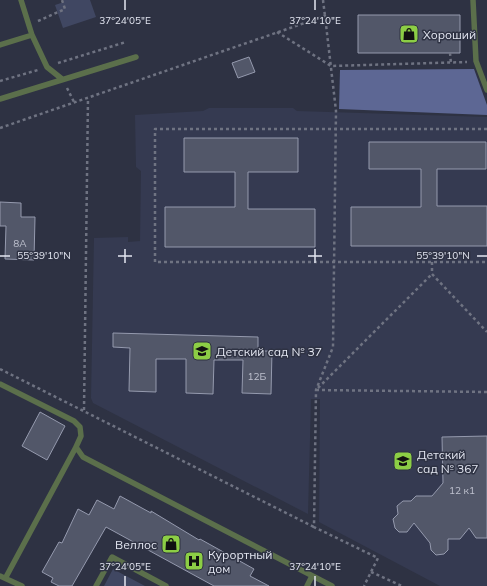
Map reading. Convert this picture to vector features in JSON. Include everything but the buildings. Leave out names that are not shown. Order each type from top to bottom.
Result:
[{"type":"lane","points":[[21,0],[32,34],[47,67],[62,80]]},
{"type":"lane","points":[[473,0],[476,61],[487,90]]},
{"type":"lane","points":[[0,45],[32,34]]},
{"type":"lane","points":[[0,99],[136,57]]},
{"type":"lane","points":[[0,384],[74,421],[80,427],[80,436],[76,447],[3,577],[22,586]]},
{"type":"lane","points":[[76,447],[83,457],[332,586]]},
{"type":"lane","points":[[96,586],[112,557],[166,586]]},
{"type":"lane","points":[[307,586],[312,576]]},
{"type":"path","points":[[29,24],[65,9],[62,0]]},
{"type":"path","points":[[314,527],[316,390],[333,347],[336,111],[323,0]]},
{"type":"path","points":[[0,128],[75,104],[88,98],[325,16]]},
{"type":"path","points":[[277,32],[331,66],[451,64],[476,61]]},
{"type":"path","points":[[0,81],[126,42]]},
{"type":"path","points":[[450,53],[451,64]]},
{"type":"path","points":[[62,80],[75,104]]},
{"type":"path","points":[[84,410],[88,98]]},
{"type":"path","points":[[487,128],[155,128],[155,262],[487,262]]},
{"type":"path","points":[[432,262],[432,274],[487,332]]},
{"type":"path","points":[[316,390],[432,274]]},
{"type":"path","points":[[0,369],[378,558],[364,586]]},
{"type":"path","points":[[316,390],[487,392]]},
{"type":"path","points":[[371,572],[402,586]]},
{"type":"shaded area","points":[[63,0],[90,0],[96,17],[63,28],[55,5],[64,2]]},
{"type":"shaded area","points":[[474,69],[487,105],[487,115],[339,109],[340,70]]},
{"type":"shaded area","points":[[209,108],[293,108],[297,111],[487,117],[487,586],[440,586],[319,522],[320,399],[311,399],[308,514],[93,403],[91,398],[94,238],[128,237],[128,242],[140,241],[141,171],[136,167],[135,115],[203,111]]},
{"type":"shaded area","points":[[113,569],[145,586],[104,586]]},
{"type":"place","name":"Хороший","points":[[409,34]]},
{"type":"place","name":"Детский сад № 37","points":[[202,351]]},
{"type":"place","name":"Детский сад № 367","points":[[403,461]]},
{"type":"place","name":"Веллос","points":[[171,544]]},
{"type":"place","name":"Курортный дом","points":[[194,561]]}]
